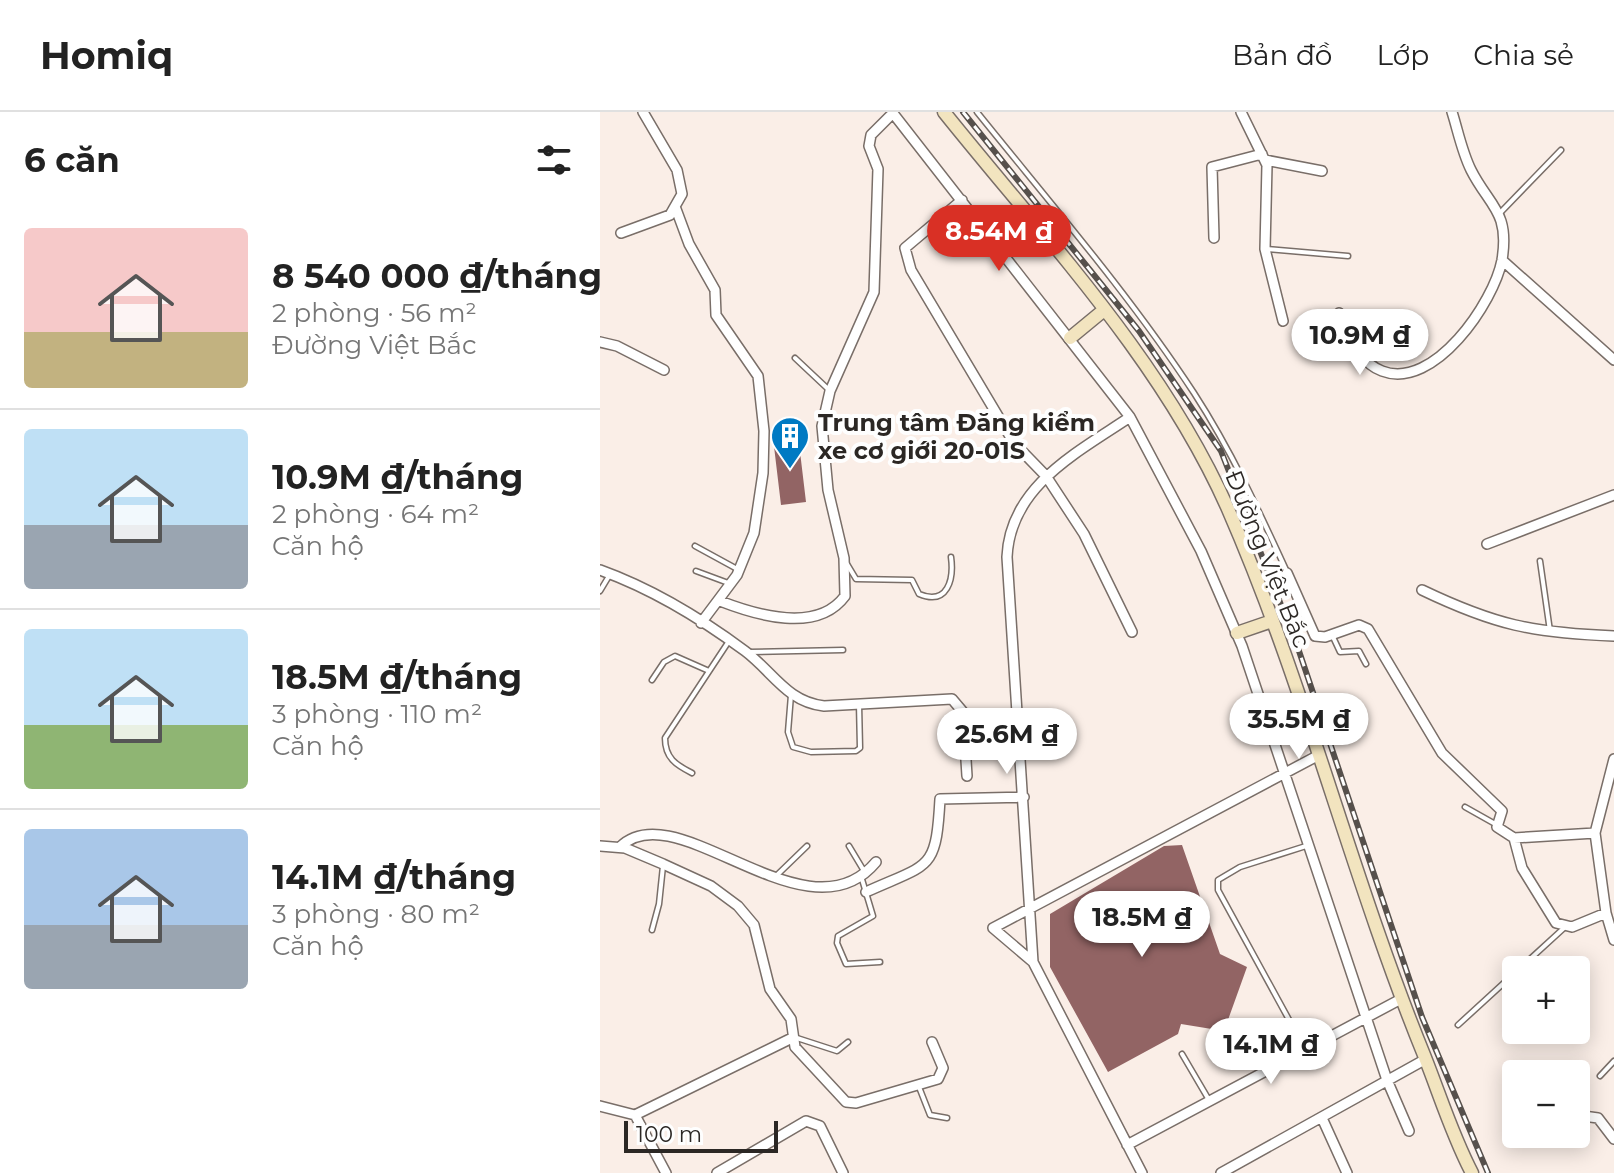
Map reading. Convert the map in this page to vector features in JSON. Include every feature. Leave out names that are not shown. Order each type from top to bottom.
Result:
[{"type":"main road","name":"Đường Việt Bắc","points":[[944,112],[1104,310],[1165,396],[1227,507],[1272,621],[1401,999],[1449,1124],[1472,1173]]},
{"type":"main road","points":[[1070,338],[1104,310]]},
{"type":"main road","points":[[1237,633],[1272,621]]},
{"type":"street","points":[[621,233],[662,220],[676,209],[682,194],[680,178],[643,112]]},
{"type":"street","points":[[1241,112],[1268,173],[1265,249],[1283,321]]},
{"type":"street","points":[[1339,313],[1357,350],[1380,371],[1401,372],[1421,368],[1444,353],[1468,330],[1502,260],[1500,213],[1472,173],[1452,112]]},
{"type":"street","points":[[720,601],[748,612],[777,617],[811,616],[827,611],[845,596],[844,558],[821,440],[830,391],[866,316],[874,292],[878,169],[869,146],[871,135],[892,113],[1130,417],[1201,551],[1237,633],[1387,1080],[1409,1131]]},
{"type":"street","points":[[1214,238],[1212,167],[1263,157],[1322,171]]},
{"type":"street","points":[[962,200],[905,248],[911,270],[1014,443],[1046,476],[1084,534],[1132,632]]},
{"type":"street","points":[[676,209],[689,244],[715,290],[714,311],[761,384],[763,473],[754,533],[740,570],[701,623]]},
{"type":"street","points":[[1502,260],[1614,360]]},
{"type":"street","points":[[600,342],[617,346],[664,370]]},
{"type":"street","points":[[1033,962],[1008,536],[1012,523],[1046,476],[1130,417]]},
{"type":"street","points":[[1487,544],[1614,495]]},
{"type":"street","points":[[605,572],[729,641],[747,653],[791,695],[824,706],[952,699],[963,712],[967,776]]},
{"type":"street","points":[[1287,573],[1312,634],[1320,638],[1359,625],[1368,629],[1442,753],[1502,811],[1497,825],[1514,838],[1522,868],[1556,923],[1564,928],[1606,913]]},
{"type":"street","points":[[1422,590],[1508,626],[1551,634],[1614,636]]},
{"type":"street","points":[[1142,1173],[1033,962],[993,928],[1319,755]]},
{"type":"street","points":[[1614,759],[1595,833],[1606,913],[1614,940]]},
{"type":"street","points":[[866,892],[923,867],[937,848],[940,799],[1024,797]]},
{"type":"street","points":[[1514,838],[1595,833]]},
{"type":"street","points":[[620,847],[638,836],[682,841],[808,887],[863,874],[876,862]]},
{"type":"street","points":[[600,846],[620,847],[711,886],[750,919],[772,994],[791,1019],[792,1038],[799,1053],[850,1104],[919,1085],[942,1074],[932,1042]]},
{"type":"street","points":[[1127,1145],[1401,999]]},
{"type":"street","points":[[601,1106],[635,1115],[792,1038]]},
{"type":"street","points":[[1221,1173],[1426,1059]]},
{"type":"street","points":[[635,1115],[666,1173]]},
{"type":"street","points":[[1590,1117],[1598,1118],[1614,1139]]},
{"type":"street","points":[[1322,1118],[1347,1173]]},
{"type":"street","points":[[717,1173],[806,1121],[820,1126],[843,1173]]},
{"type":"lane","points":[[977,112],[1134,309],[1195,395],[1227,449],[1287,573]]},
{"type":"lane","points":[[1500,213],[1561,150]]},
{"type":"lane","points":[[1265,249],[1348,256]]},
{"type":"lane","points":[[795,358],[830,391]]},
{"type":"lane","points":[[695,546],[740,570]]},
{"type":"lane","points":[[844,558],[856,579],[912,580],[925,597],[946,592],[951,584],[951,557]]},
{"type":"lane","points":[[1540,561],[1551,634]]},
{"type":"lane","points":[[696,571],[731,584]]},
{"type":"lane","points":[[600,591],[605,572]]},
{"type":"lane","points":[[1332,635],[1340,652],[1359,651],[1366,664]]},
{"type":"lane","points":[[692,773],[675,765],[665,747],[665,738],[729,641]]},
{"type":"lane","points":[[747,653],[843,650]]},
{"type":"lane","points":[[652,680],[664,662],[675,656],[709,671]]},
{"type":"lane","points":[[791,695],[789,740],[793,747],[811,752],[856,751],[860,748],[859,704]]},
{"type":"lane","points":[[1465,807],[1497,825]]},
{"type":"lane","points":[[1305,1049],[1218,890],[1218,880],[1240,867],[1309,845]]},
{"type":"lane","points":[[774,877],[807,846]]},
{"type":"lane","points":[[849,846],[863,874],[871,919],[842,933],[837,943],[846,964],[880,962]]},
{"type":"lane","points":[[652,930],[659,904],[663,864]]},
{"type":"lane","points":[[1458,1025],[1564,928]]},
{"type":"lane","points":[[792,1038],[822,1043],[837,1051],[848,1042]]},
{"type":"lane","points":[[1182,1054],[1209,1100]]},
{"type":"lane","points":[[1600,1076],[1614,1061]]},
{"type":"lane","points":[[919,1085],[930,1115],[947,1118]]},
{"type":"building","name":"Trung tâm Đăng kiểm xe cơ giới 20-01S","points":[[798,435],[806,502],[781,505],[773,438]]},
{"type":"building","points":[[1182,845],[1220,954],[1247,967],[1224,1031],[1181,1024],[1178,1034],[1108,1072],[1050,967],[1050,914],[1164,846]]},
{"type":"railway","points":[[963,112],[1139,331],[1221,451],[1299,651],[1422,1017],[1488,1173]]},
{"type":"place","name":"Trung tâm Đăng kiểm xe cơ giới 20-01S","points":[[790,470]]}]
